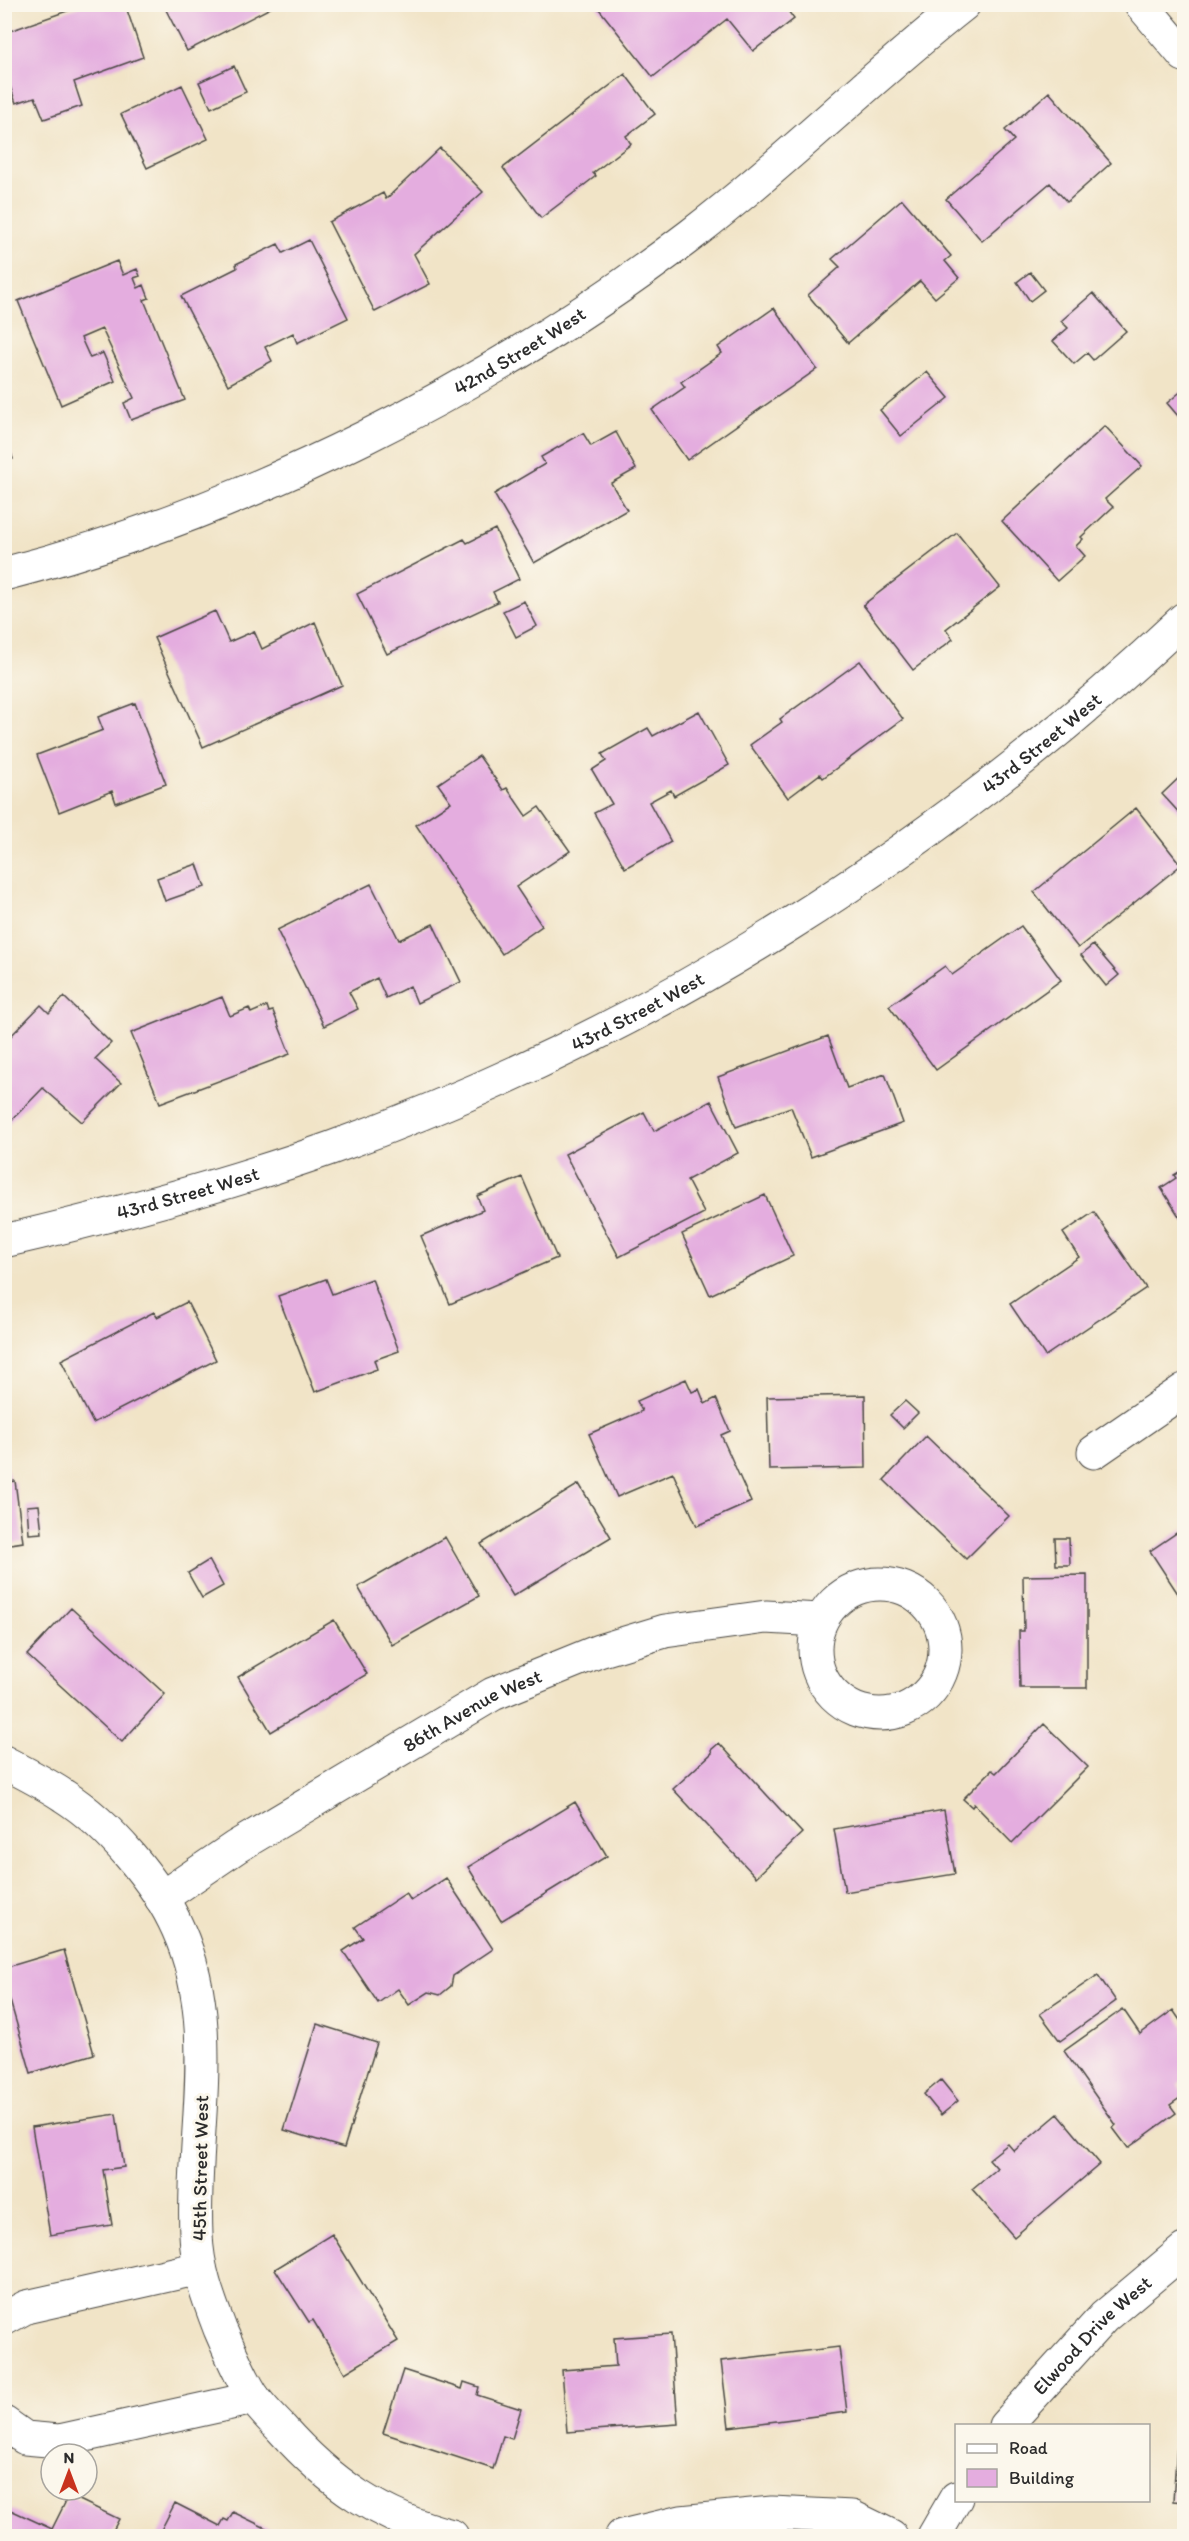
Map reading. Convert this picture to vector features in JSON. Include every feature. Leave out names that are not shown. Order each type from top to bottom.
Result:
[{"type":"street","name":"42nd Street West","points":[[4,573],[116,540],[218,502],[366,435],[510,358],[601,299],[690,236],[775,169],[908,50],[964,4]]},
{"type":"street","points":[[1141,4],[1185,55]]},
{"type":"street","name":"43rd Street West","points":[[4,1241],[105,1218],[196,1192],[331,1148],[442,1105],[550,1056],[656,1003],[759,944],[860,880],[956,812],[1050,739],[1185,619]]},
{"type":"street","points":[[1094,1452],[1185,1390]]},
{"type":"street","name":"86th Avenue West","points":[[161,1898],[236,1847],[493,1694],[599,1651],[665,1631],[766,1617],[820,1620]]},
{"type":"street","name":"45th Street West","points":[[4,1762],[66,1796],[117,1841],[161,1898],[178,1929],[189,1960],[200,2011],[203,2058],[196,2234],[200,2268],[207,2296],[234,2362],[254,2398],[311,2461],[347,2491],[386,2513],[427,2530],[452,2536]]},
{"type":"street","name":"Elwood Drive West","points":[[1007,2424],[1104,2317],[1185,2250]]},
{"type":"street","points":[[4,2319],[26,2307],[200,2268]]},
{"type":"street","points":[[4,2423],[25,2438],[59,2441],[254,2398]]},
{"type":"street","points":[[934,2536],[955,2501]]},
{"type":"street","points":[[622,2536],[681,2522],[772,2513],[852,2517],[891,2536]]},
{"type":"building","points":[[87,4],[125,4],[143,57],[74,82],[82,106],[44,119],[35,97],[16,103],[4,69],[4,33]]},
{"type":"building","points":[[163,4],[278,4],[187,51]]},
{"type":"building","points":[[595,4],[783,4],[794,19],[753,51],[727,19],[653,77]]},
{"type":"building","points":[[234,66],[246,92],[211,108],[199,82]]},
{"type":"building","points":[[625,74],[655,114],[626,136],[631,144],[593,173],[596,176],[541,218],[503,168]]},
{"type":"building","points":[[182,85],[208,139],[147,168],[121,114]]},
{"type":"building","points":[[1049,92],[1111,163],[1067,202],[1050,183],[982,241],[946,199],[1014,140],[1005,130]]},
{"type":"building","points":[[440,148],[483,192],[414,254],[430,284],[375,312],[329,222],[383,193],[386,199]]},
{"type":"building","points":[[4,174],[11,193],[4,195]]},
{"type":"building","points":[[902,199],[951,256],[945,261],[959,278],[935,298],[920,281],[848,343],[808,295],[840,267],[832,259]]},
{"type":"building","points":[[309,240],[348,318],[297,343],[293,333],[265,347],[272,361],[228,385],[181,296],[237,268],[236,264],[278,244],[283,253]]},
{"type":"building","points":[[117,261],[123,275],[137,269],[140,276],[134,278],[138,288],[144,285],[149,298],[144,300],[185,400],[131,420],[124,403],[134,398],[102,329],[81,338],[90,358],[103,353],[115,381],[61,405],[18,301]]},
{"type":"building","points":[[1030,272],[1044,290],[1030,301],[1017,282]]},
{"type":"building","points":[[1093,293],[1126,331],[1093,360],[1087,353],[1074,364],[1053,341],[1068,328],[1061,321]]},
{"type":"building","points":[[774,308],[817,369],[687,460],[652,410],[685,387],[681,382],[722,353],[718,347]]},
{"type":"building","points":[[927,372],[949,398],[901,436],[880,410]]},
{"type":"building","points":[[1184,389],[1184,423],[1167,403]]},
{"type":"building","points":[[1105,426],[1142,466],[1105,499],[1113,507],[1081,537],[1083,539],[1076,546],[1085,556],[1057,581],[1002,521]]},
{"type":"building","points":[[4,430],[13,459],[4,461]]},
{"type":"building","points":[[616,432],[636,469],[611,483],[627,510],[534,563],[494,494],[545,464],[541,457],[583,433],[591,446]]},
{"type":"building","points":[[495,529],[519,579],[493,592],[498,602],[387,654],[357,594],[464,539],[467,543]]},
{"type":"building","points":[[957,533],[1000,587],[946,629],[953,639],[913,670],[863,605]]},
{"type":"building","points":[[524,601],[537,626],[516,637],[503,611]]},
{"type":"building","points":[[215,611],[229,642],[254,631],[262,649],[315,622],[342,685],[203,747],[154,638]]},
{"type":"building","points":[[860,661],[903,719],[823,778],[820,774],[788,798],[750,745],[782,722],[780,719]]},
{"type":"building","points":[[135,703],[166,784],[116,803],[112,791],[59,812],[37,755],[103,730],[98,717]]},
{"type":"building","points":[[699,711],[729,765],[674,796],[671,790],[649,802],[671,842],[625,868],[594,813],[612,804],[592,770],[606,761],[602,754],[648,728],[653,736]]},
{"type":"building","points":[[479,756],[503,790],[507,788],[526,816],[539,807],[570,851],[516,887],[542,926],[502,954],[416,825],[451,802],[438,784]]},
{"type":"building","points":[[1184,773],[1184,818],[1162,794]]},
{"type":"building","points":[[1136,808],[1181,865],[1078,948],[1034,892]]},
{"type":"building","points":[[197,864],[205,887],[165,901],[157,878]]},
{"type":"building","points":[[371,884],[399,940],[433,924],[461,982],[417,1003],[410,986],[386,998],[377,978],[349,992],[358,1009],[324,1026],[277,930]]},
{"type":"building","points":[[1021,926],[1061,980],[936,1070],[889,1006],[945,966],[952,975]]},
{"type":"building","points":[[1093,945],[1119,975],[1106,986],[1081,955]]},
{"type":"building","points":[[64,997],[111,1043],[95,1059],[121,1083],[82,1122],[43,1088],[5,1127],[5,1042],[41,1005],[49,1013]]},
{"type":"building","points":[[222,997],[230,1016],[249,1008],[251,1013],[267,1006],[269,1012],[273,1011],[290,1054],[160,1103],[131,1033]]},
{"type":"building","points":[[828,1036],[847,1088],[885,1074],[903,1123],[811,1157],[791,1107],[736,1127],[718,1077]]},
{"type":"building","points":[[711,1101],[738,1153],[687,1180],[704,1213],[619,1257],[565,1154],[644,1112],[654,1131]]},
{"type":"building","points":[[1184,1169],[1184,1224],[1161,1188],[1176,1178],[1174,1175]]},
{"type":"building","points":[[522,1177],[557,1258],[450,1304],[421,1236],[483,1210],[477,1196]]},
{"type":"building","points":[[765,1195],[793,1256],[710,1295],[682,1234]]},
{"type":"building","points":[[1094,1212],[1146,1288],[1045,1356],[1010,1304],[1079,1257],[1063,1233]]},
{"type":"building","points":[[326,1279],[332,1294],[372,1279],[399,1351],[374,1360],[377,1369],[315,1392],[278,1296]]},
{"type":"building","points":[[187,1302],[216,1360],[93,1423],[61,1360],[154,1312],[157,1317]]},
{"type":"building","points":[[686,1379],[692,1392],[699,1389],[705,1404],[716,1398],[730,1431],[721,1435],[751,1502],[697,1526],[673,1473],[617,1497],[589,1434],[642,1411],[637,1401]]},
{"type":"building","points":[[865,1395],[866,1468],[769,1470],[767,1397]]},
{"type":"building","points":[[905,1401],[918,1413],[903,1428],[890,1415]]},
{"type":"building","points":[[926,1436],[1009,1516],[966,1559],[884,1480]]},
{"type":"building","points":[[4,1455],[10,1482],[15,1481],[23,1542],[4,1545]]},
{"type":"building","points":[[579,1484],[611,1537],[513,1596],[481,1544]]},
{"type":"building","points":[[39,1505],[42,1533],[29,1534],[27,1506]]},
{"type":"building","points":[[1184,1528],[1184,1603],[1150,1551]]},
{"type":"building","points":[[445,1537],[479,1596],[392,1645],[358,1587]]},
{"type":"building","points":[[1055,1538],[1069,1538],[1070,1565],[1056,1565]]},
{"type":"building","points":[[209,1560],[223,1586],[202,1598],[188,1573]]},
{"type":"building","points":[[1087,1575],[1087,1688],[1020,1688],[1019,1631],[1024,1631],[1023,1576]]},
{"type":"building","points":[[71,1608],[165,1694],[122,1742],[27,1655]]},
{"type":"building","points":[[334,1620],[367,1674],[271,1732],[238,1677]]},
{"type":"building","points":[[1044,1724],[1088,1767],[1012,1843],[974,1804],[972,1807],[963,1799],[992,1770],[996,1773]]},
{"type":"building","points":[[719,1743],[802,1833],[756,1877],[673,1789],[712,1753],[711,1750]]},
{"type":"building","points":[[575,1802],[607,1856],[501,1921],[468,1867]]},
{"type":"building","points":[[944,1810],[955,1874],[845,1892],[834,1829]]},
{"type":"building","points":[[446,1878],[493,1949],[453,1976],[451,1986],[440,1995],[429,1992],[409,2005],[398,1989],[378,2003],[343,1951],[363,1938],[355,1927],[406,1893],[411,1901]]},
{"type":"building","points":[[64,1950],[94,2054],[31,2073],[4,1980],[4,1968]]},
{"type":"building","points":[[1098,1975],[1116,2001],[1060,2041],[1040,2014]]},
{"type":"building","points":[[1123,2009],[1140,2034],[1173,2010],[1184,2026],[1184,2080],[1179,2083],[1184,2095],[1170,2105],[1176,2113],[1128,2148],[1113,2128],[1116,2125],[1064,2051]]},
{"type":"building","points":[[317,2024],[377,2043],[344,2148],[284,2130]]},
{"type":"building","points":[[941,2080],[958,2101],[941,2115],[924,2094]]},
{"type":"building","points":[[116,2114],[124,2167],[103,2170],[112,2225],[50,2235],[32,2127]]},
{"type":"building","points":[[1058,2114],[1100,2164],[1014,2237],[972,2189],[997,2168],[989,2159],[1008,2144],[1014,2151]]},
{"type":"building","points":[[332,2234],[398,2341],[345,2373],[313,2320],[309,2322],[275,2269]]},
{"type":"building","points":[[671,2334],[678,2424],[567,2432],[562,2370],[616,2366],[614,2338]]},
{"type":"building","points":[[839,2347],[847,2412],[729,2427],[721,2361]]},
{"type":"building","points":[[403,2370],[462,2389],[464,2382],[479,2387],[477,2395],[521,2409],[512,2439],[503,2436],[493,2469],[383,2433]]},
{"type":"building","points":[[1179,2416],[1184,2417],[1184,2502],[1173,2501]]},
{"type":"building","points":[[66,2502],[84,2502],[119,2519],[110,2536],[4,2536],[4,2507],[52,2529]]},
{"type":"building","points":[[175,2503],[220,2526],[224,2519],[228,2521],[233,2512],[282,2536],[158,2536]]}]
